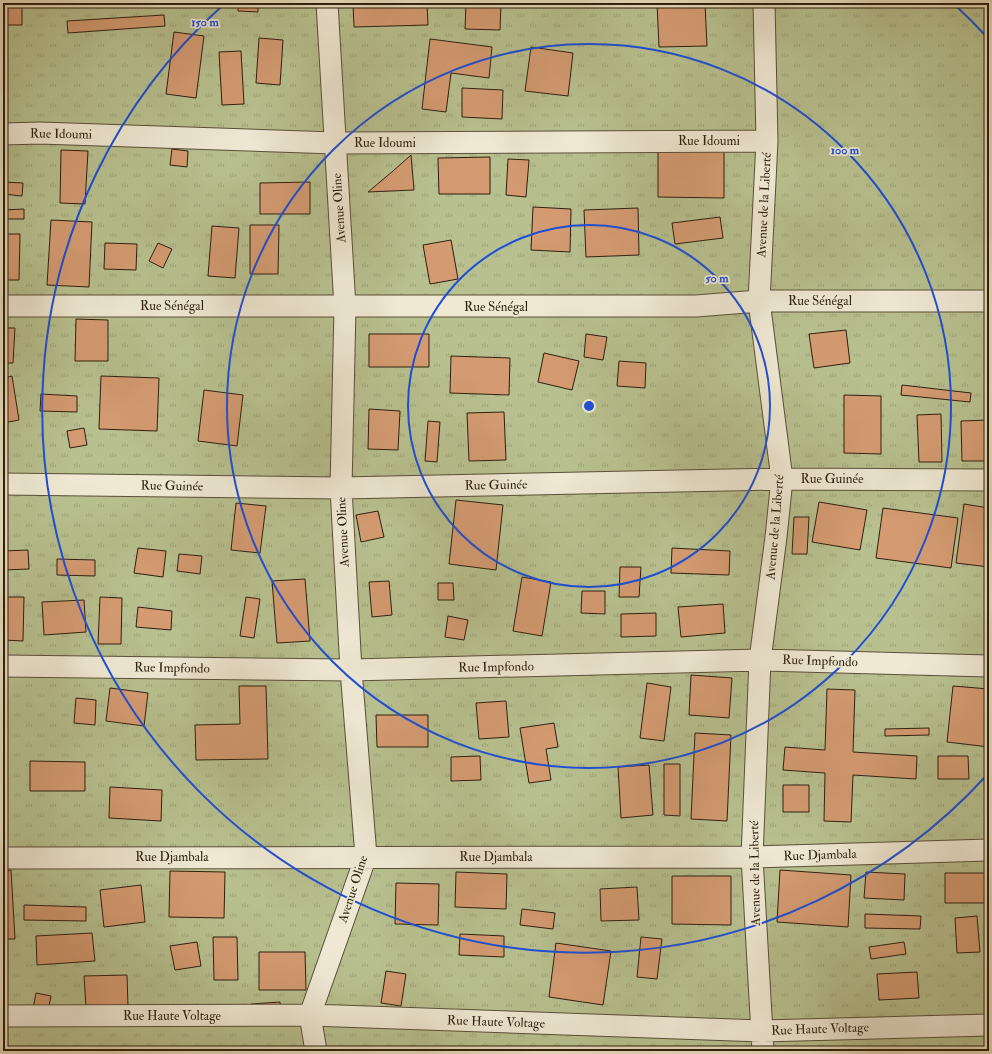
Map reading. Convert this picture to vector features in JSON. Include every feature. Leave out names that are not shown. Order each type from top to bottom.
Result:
[{"type":"street","name":"Avenue Oline","points":[[316,1051],[310,1015],[366,856],[351,670],[341,488],[345,307],[327,3]]},
{"type":"street","name":"Avenue de la Liberté","points":[[762,1041],[752,857],[760,660],[782,480],[759,301],[767,141],[764,3]]},
{"type":"street","name":"Rue Idoumi","points":[[3,134],[40,133],[335,143],[767,141]]},
{"type":"street","name":"Rue Sénégal","points":[[3,306],[696,306],[759,301],[989,301]]},
{"type":"street","name":"Rue Guinée","points":[[3,484],[341,488],[782,480],[989,480]]},
{"type":"street","name":"Rue Impfondo","points":[[3,666],[351,670],[760,660],[989,666]]},
{"type":"street","name":"Rue Djambala","points":[[3,858],[366,856],[752,857],[989,850]]},
{"type":"street","name":"Rue Haute Voltage","points":[[3,1016],[310,1015],[762,1041],[989,1024]]},
{"type":"green space","points":[[3,3],[989,3],[989,1051],[3,1051]]},
{"type":"building","points":[[3,3],[22,3],[22,25],[3,25]]},
{"type":"building","points":[[238,3],[258,3],[258,12],[238,11]]},
{"type":"building","points":[[353,3],[427,3],[428,25],[354,27]]},
{"type":"building","points":[[466,3],[501,3],[500,30],[465,29]]},
{"type":"building","points":[[657,3],[705,3],[707,46],[659,47]]},
{"type":"building","points":[[164,15],[165,26],[68,33],[67,21]]},
{"type":"building","points":[[174,32],[204,36],[196,98],[166,94]]},
{"type":"building","points":[[259,38],[283,40],[280,85],[256,83]]},
{"type":"building","points":[[430,39],[492,47],[489,78],[451,73],[446,112],[422,109]]},
{"type":"building","points":[[531,47],[573,53],[568,96],[525,91]]},
{"type":"building","points":[[241,51],[244,104],[222,105],[219,52]]},
{"type":"building","points":[[462,88],[503,90],[502,119],[462,117]]},
{"type":"building","points":[[172,149],[188,151],[187,167],[170,165]]},
{"type":"building","points":[[61,150],[88,151],[85,204],[60,203]]},
{"type":"building","points":[[658,150],[724,151],[724,198],[658,197]]},
{"type":"building","points":[[411,155],[414,190],[368,192],[393,171]]},
{"type":"building","points":[[490,157],[490,194],[439,194],[438,158]]},
{"type":"building","points":[[508,159],[529,160],[526,197],[506,195]]},
{"type":"building","points":[[3,182],[23,183],[22,196],[3,194]]},
{"type":"building","points":[[310,182],[310,214],[260,214],[260,183]]},
{"type":"building","points":[[533,207],[571,209],[570,252],[531,250]]},
{"type":"building","points":[[638,208],[639,255],[586,257],[584,210]]},
{"type":"building","points":[[24,209],[24,219],[3,219],[3,210]]},
{"type":"building","points":[[720,217],[723,238],[675,244],[672,223]]},
{"type":"building","points":[[51,220],[92,222],[89,287],[47,285]]},
{"type":"building","points":[[250,225],[279,225],[278,274],[250,274]]},
{"type":"building","points":[[212,226],[239,228],[235,278],[208,276]]},
{"type":"building","points":[[3,234],[20,234],[19,280],[3,280]]},
{"type":"building","points":[[451,240],[458,279],[430,284],[423,245]]},
{"type":"building","points":[[105,243],[137,244],[136,270],[104,269]]},
{"type":"building","points":[[158,243],[172,249],[163,268],[149,261]]},
{"type":"building","points":[[76,319],[108,320],[108,361],[75,361]]},
{"type":"building","points":[[3,328],[15,328],[13,363],[3,363]]},
{"type":"building","points":[[846,330],[850,363],[814,368],[809,334]]},
{"type":"building","points":[[369,334],[429,334],[429,367],[369,367]]},
{"type":"building","points":[[586,334],[607,337],[603,360],[584,357]]},
{"type":"building","points":[[544,353],[579,361],[572,390],[538,382]]},
{"type":"building","points":[[451,356],[510,358],[509,395],[450,393]]},
{"type":"building","points":[[619,361],[646,363],[645,388],[617,386]]},
{"type":"building","points":[[12,376],[19,420],[3,423],[3,378]]},
{"type":"building","points":[[101,376],[159,378],[157,431],[99,429]]},
{"type":"building","points":[[902,385],[971,393],[970,402],[901,395]]},
{"type":"building","points":[[204,390],[243,395],[237,446],[198,441]]},
{"type":"building","points":[[41,394],[77,396],[77,412],[40,411]]},
{"type":"building","points":[[844,395],[881,396],[881,454],[844,453]]},
{"type":"building","points":[[369,409],[400,411],[398,450],[368,449]]},
{"type":"building","points":[[504,412],[506,460],[469,461],[467,413]]},
{"type":"building","points":[[941,414],[942,462],[919,462],[917,415]]},
{"type":"building","points":[[989,420],[989,461],[962,461],[961,421]]},
{"type":"building","points":[[428,421],[440,422],[437,462],[425,461]]},
{"type":"building","points":[[84,428],[87,445],[70,448],[67,431]]},
{"type":"building","points":[[456,500],[503,505],[496,570],[449,564]]},
{"type":"building","points":[[819,502],[867,510],[860,550],[812,542]]},
{"type":"building","points":[[236,503],[266,506],[260,553],[231,550]]},
{"type":"building","points":[[964,504],[989,508],[989,567],[956,563]]},
{"type":"building","points":[[883,508],[958,518],[951,568],[876,558]]},
{"type":"building","points":[[378,511],[384,537],[361,542],[356,515]]},
{"type":"building","points":[[794,517],[809,517],[807,554],[792,554]]},
{"type":"building","points":[[138,548],[166,551],[163,577],[134,573]]},
{"type":"building","points":[[672,548],[730,551],[729,575],[671,573]]},
{"type":"building","points":[[28,550],[29,569],[3,570],[3,551]]},
{"type":"building","points":[[179,554],[202,556],[200,574],[177,571]]},
{"type":"building","points":[[57,559],[95,560],[95,576],[57,575]]},
{"type":"building","points":[[620,567],[641,567],[639,597],[619,597]]},
{"type":"building","points":[[522,577],[551,582],[542,636],[513,631]]},
{"type":"building","points":[[305,579],[310,641],[277,643],[272,581]]},
{"type":"building","points":[[389,581],[392,615],[372,617],[369,582]]},
{"type":"building","points":[[438,583],[453,583],[454,600],[438,600]]},
{"type":"building","points":[[582,591],[605,591],[605,614],[581,613]]},
{"type":"building","points":[[6,597],[24,597],[23,641],[4,640]]},
{"type":"building","points":[[100,597],[122,598],[121,644],[98,644]]},
{"type":"building","points":[[246,597],[260,599],[254,638],[240,636]]},
{"type":"building","points":[[84,600],[86,632],[44,635],[42,602]]},
{"type":"building","points":[[723,604],[725,633],[681,637],[678,607]]},
{"type":"building","points":[[138,607],[172,611],[171,630],[136,627]]},
{"type":"building","points":[[656,613],[656,636],[621,637],[621,614]]},
{"type":"building","points":[[448,616],[468,620],[464,640],[445,637]]},
{"type":"building","points":[[691,675],[732,678],[729,718],[689,715]]},
{"type":"building","points":[[647,683],[671,687],[664,741],[640,738]]},
{"type":"building","points":[[239,686],[266,686],[268,759],[196,760],[195,725],[240,724]]},
{"type":"building","points":[[953,686],[989,689],[989,747],[947,742]]},
{"type":"building","points":[[110,688],[148,693],[144,726],[106,721]]},
{"type":"building","points":[[827,689],[855,690],[853,752],[917,756],[916,779],[853,775],[851,822],[824,821],[825,773],[783,770],[785,747],[825,750]]},
{"type":"building","points":[[76,698],[96,700],[95,725],[74,723]]},
{"type":"building","points":[[506,701],[509,737],[479,739],[476,703]]},
{"type":"building","points":[[376,715],[428,715],[428,747],[377,747]]},
{"type":"building","points":[[554,723],[558,747],[546,749],[551,780],[529,783],[520,728]]},
{"type":"building","points":[[929,728],[929,735],[885,736],[885,729]]},
{"type":"building","points":[[695,733],[731,735],[727,821],[691,819]]},
{"type":"building","points":[[480,756],[481,780],[451,781],[451,757]]},
{"type":"building","points":[[938,756],[968,756],[969,779],[938,779]]},
{"type":"building","points":[[3,760],[5,760],[3,796]]},
{"type":"building","points":[[30,761],[85,762],[85,791],[30,791]]},
{"type":"building","points":[[664,764],[680,764],[680,816],[664,815]]},
{"type":"building","points":[[649,765],[653,815],[621,818],[618,767]]},
{"type":"building","points":[[783,785],[809,785],[809,812],[783,812]]},
{"type":"building","points":[[110,787],[162,790],[161,821],[109,818]]},
{"type":"building","points":[[11,870],[15,939],[3,939],[3,871]]},
{"type":"building","points":[[780,870],[851,875],[848,927],[777,922]]},
{"type":"building","points":[[170,871],[225,872],[224,918],[169,917]]},
{"type":"building","points":[[456,872],[507,874],[506,909],[455,907]]},
{"type":"building","points":[[866,872],[905,874],[904,900],[864,898]]},
{"type":"building","points":[[945,873],[986,873],[986,903],[945,903]]},
{"type":"building","points":[[672,876],[731,876],[731,925],[672,924]]},
{"type":"building","points":[[396,883],[439,884],[438,925],[395,924]]},
{"type":"building","points":[[141,885],[145,922],[104,927],[100,890]]},
{"type":"building","points":[[637,887],[639,920],[601,921],[600,889]]},
{"type":"building","points":[[24,905],[86,907],[86,921],[24,920]]},
{"type":"building","points":[[522,909],[555,913],[553,929],[520,925]]},
{"type":"building","points":[[865,914],[921,916],[920,929],[865,928]]},
{"type":"building","points":[[977,916],[980,952],[957,953],[955,918]]},
{"type":"building","points":[[92,933],[95,961],[37,965],[36,936]]},
{"type":"building","points":[[460,934],[504,936],[504,957],[459,955]]},
{"type":"building","points":[[213,937],[237,937],[238,980],[214,980]]},
{"type":"building","points":[[641,937],[662,939],[657,979],[637,977]]},
{"type":"building","points":[[197,942],[201,966],[175,970],[170,946]]},
{"type":"building","points":[[904,942],[906,954],[871,959],[869,947]]},
{"type":"building","points":[[556,943],[611,951],[603,1005],[549,997]]},
{"type":"building","points":[[259,952],[305,952],[306,990],[259,990]]},
{"type":"building","points":[[386,971],[406,974],[401,1006],[381,1003]]},
{"type":"building","points":[[917,972],[919,998],[879,1000],[877,974]]},
{"type":"building","points":[[127,975],[128,1006],[86,1007],[84,976]]},
{"type":"building","points":[[36,993],[51,996],[47,1017],[32,1014]]},
{"type":"building","points":[[280,1002],[281,1012],[252,1014],[251,1004]]}]
